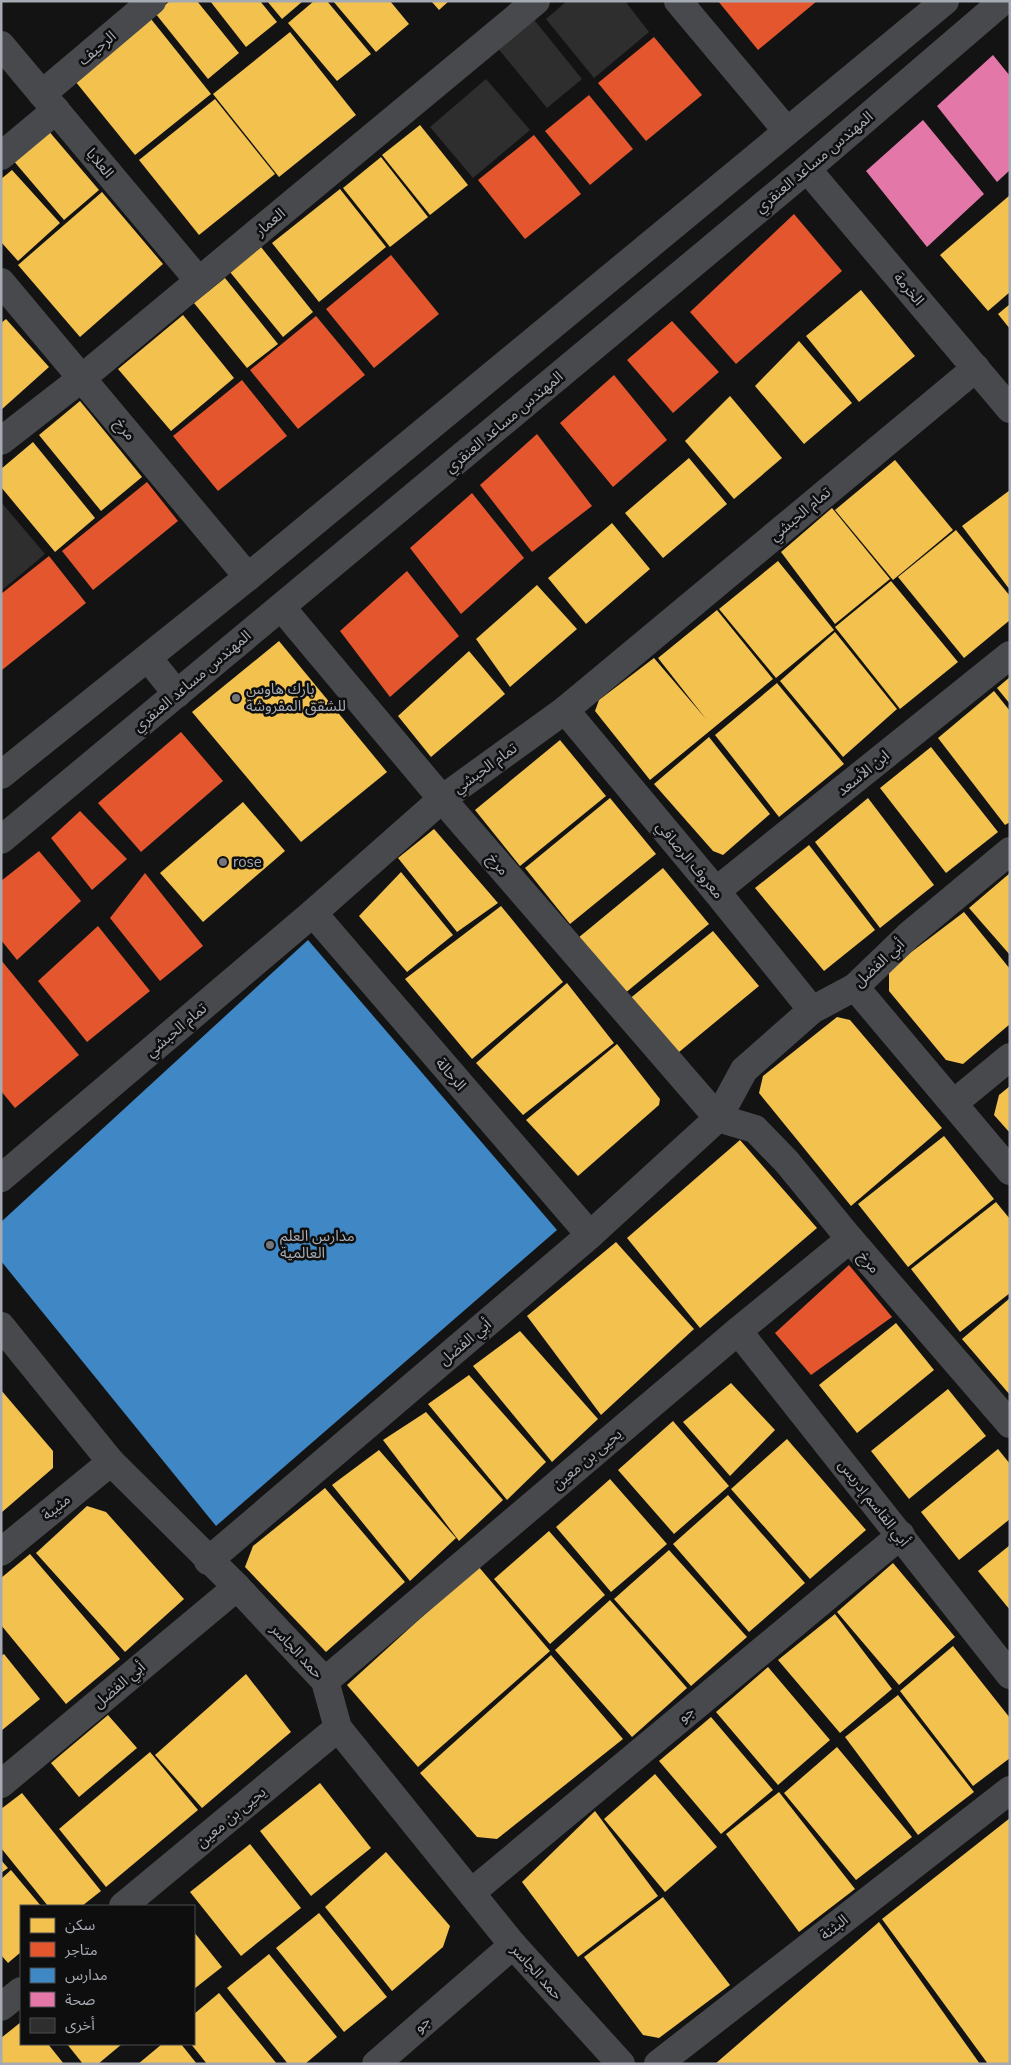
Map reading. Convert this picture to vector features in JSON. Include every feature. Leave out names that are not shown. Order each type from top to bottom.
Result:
[{"type":"street","name":"الرحيف","points":[[1,156],[49,102],[152,1]]},
{"type":"street","name":"العمار","points":[[1,441],[82,378],[536,1]]},
{"type":"street","points":[[678,1],[787,131]]},
{"type":"street","points":[[1,775],[248,577],[945,1]]},
{"type":"street","name":"المهندس مساعد العنقري","points":[[1,840],[807,169],[1003,1]]},
{"type":"street","name":"العلايا","points":[[1,45],[199,281]]},
{"type":"street","name":"الخرمة","points":[[807,169],[1010,409]]},
{"type":"street","name":"مرخ","points":[[1,282],[248,577]]},
{"type":"street","name":"تمام الحبشي","points":[[1,1178],[313,913],[442,799],[565,710],[976,368]]},
{"type":"street","name":"مرخ","points":[[282,608],[442,799],[718,1118],[755,1129],[787,1162],[850,1239],[1010,1424]]},
{"type":"street","name":"ابن الأسعد","points":[[716,891],[1010,655]]},
{"type":"street","points":[[148,658],[177,694]]},
{"type":"street","name":"معروف الرصافي","points":[[565,710],[716,891],[812,1010]]},
{"type":"street","name":"أبي الفضل","points":[[208,1561],[590,1235],[718,1118],[744,1070],[812,1010],[855,987],[909,935],[1010,851]]},
{"type":"street","name":"الرحالة","points":[[313,913],[590,1235]]},
{"type":"street","points":[[855,987],[1010,1171]]},
{"type":"street","points":[[954,1103],[1010,1057]]},
{"type":"street","name":"يحيى بن معين","points":[[325,1681],[738,1331],[850,1239]]},
{"type":"street","name":"حمد الجاسر","points":[[1,1326],[111,1462],[236,1587],[325,1681],[338,1728],[513,1945],[622,2064]]},
{"type":"street","name":"أبي القاسم إدريس","points":[[738,1331],[1010,1675]]},
{"type":"street","name":"مثيبة","points":[[1,1552],[111,1462]]},
{"type":"street","name":"جو","points":[[472,1892],[900,1536]]},
{"type":"street","name":"أبي الفضل","points":[[1,1784],[236,1587]]},
{"type":"street","name":"يحيى بن معين","points":[[124,1905],[338,1728]]},
{"type":"street","name":"البثنة","points":[[658,2064],[1010,1790]]},
{"type":"street","name":"جو","points":[[376,2064],[513,1945]]},
{"type":"street","points":[[1,2008],[20,1992]]},
{"type":"building: سكن","points":[[170,1],[197,1],[239,53],[208,79],[155,13]]},
{"type":"building: سكن","points":[[210,1],[260,1],[277,22],[246,47]]},
{"type":"building: سكن","points":[[267,1],[303,1],[282,19]]},
{"type":"building: سكن","points":[[314,1],[327,1],[371,54],[337,81],[288,23]]},
{"type":"building: سكن","points":[[333,1],[390,1],[409,24],[376,52]]},
{"type":"building: سكن","points":[[431,1],[449,1],[439,10]]},
{"type":"building: سكن","points":[[151,19],[211,94],[135,155],[75,81]]},
{"type":"building: سكن","points":[[290,32],[356,115],[279,177],[213,94]]},
{"type":"building: سكن","points":[[215,99],[275,174],[199,235],[139,160]]},
{"type":"building: سكن","points":[[420,125],[468,185],[430,215],[382,155]]},
{"type":"building: سكن","points":[[47,129],[99,190],[64,220],[12,159]]},
{"type":"building: سكن","points":[[381,157],[428,217],[390,247],[343,188]]},
{"type":"building: سكن","points":[[12,170],[60,223],[18,261],[1,242],[1,179]]},
{"type":"building: سكن","points":[[340,189],[386,247],[319,302],[272,243]]},
{"type":"building: سكن","points":[[102,192],[163,264],[80,337],[18,265]]},
{"type":"building: سكن","points":[[1010,195],[1010,292],[988,311],[940,255]]},
{"type":"building: سكن","points":[[261,247],[313,312],[283,337],[230,272]]},
{"type":"building: سكن","points":[[225,278],[278,344],[247,368],[194,303]]},
{"type":"building: سكن","points":[[861,290],[915,356],[859,402],[806,336]]},
{"type":"building: سكن","points":[[1010,304],[1010,329],[998,314]]},
{"type":"building: سكن","points":[[183,315],[234,378],[171,431],[118,369]]},
{"type":"building: سكن","points":[[6,319],[49,367],[1,410],[1,323]]},
{"type":"building: سكن","points":[[799,341],[852,403],[804,444],[755,386]]},
{"type":"building: سكن","points":[[730,396],[782,458],[734,499],[685,441]]},
{"type":"building: سكن","points":[[80,401],[142,477],[101,511],[39,435]]},
{"type":"building: سكن","points":[[33,442],[95,518],[55,552],[1,487],[1,469]]},
{"type":"building: سكن","points":[[689,458],[727,504],[663,558],[625,513]]},
{"type":"building: سكن","points":[[895,460],[953,530],[893,580],[835,510]]},
{"type":"building: سكن","points":[[1010,490],[1010,590],[962,526]]},
{"type":"building: سكن","points":[[832,508],[890,579],[835,624],[781,552]]},
{"type":"building: سكن","points":[[612,523],[650,569],[586,624],[548,578]]},
{"type":"building: سكن","points":[[956,530],[1010,596],[1010,620],[964,658],[898,577]]},
{"type":"building: سكن","points":[[778,561],[834,630],[776,678],[719,609]]},
{"type":"building: سكن","points":[[891,581],[958,662],[900,709],[835,627]]},
{"type":"building: سكن","points":[[537,585],[577,629],[510,687],[476,639]]},
{"type":"building: سكن","points":[[717,610],[773,679],[650,780],[595,711],[599,700],[654,658],[706,719],[658,658]]},
{"type":"building: سكن","points":[[835,632],[897,709],[843,757],[780,681]]},
{"type":"building: سكن","points":[[279,641],[387,772],[301,842],[192,712]]},
{"type":"building: سكن","points":[[469,651],[505,694],[431,757],[398,716]]},
{"type":"building: سكن","points":[[1010,677],[1010,704],[997,688]]},
{"type":"building: سكن","points":[[777,683],[844,764],[779,817],[715,735]]},
{"type":"building: سكن","points":[[994,691],[1010,711],[1010,822],[1005,825],[938,738]]},
{"type":"building: سكن","points":[[709,737],[770,814],[723,855],[713,851],[654,784]]},
{"type":"building: سكن","points":[[560,740],[606,796],[520,866],[475,810]]},
{"type":"building: سكن","points":[[931,747],[998,832],[946,873],[880,788]]},
{"type":"building: سكن","points":[[610,798],[656,854],[570,924],[525,868]]},
{"type":"building: سكن","points":[[868,798],[934,885],[880,928],[815,842]]},
{"type":"building: سكن","name":"rose","points":[[243,802],[285,851],[203,922],[160,873]]},
{"type":"building: سكن","points":[[434,829],[498,903],[457,932],[398,858]]},
{"type":"building: سكن","points":[[809,845],[875,930],[824,971],[755,888]]},
{"type":"building: سكن","points":[[663,868],[709,924],[624,994],[578,938]]},
{"type":"building: سكن","points":[[401,872],[453,935],[407,972],[359,916]]},
{"type":"building: سكن","points":[[1010,873],[1010,955],[969,908]]},
{"type":"building: سكن","points":[[501,906],[563,982],[472,1059],[405,979]]},
{"type":"building: سكن","points":[[964,912],[1010,969],[1010,1024],[963,1064],[946,1060],[889,991],[889,969]]},
{"type":"building: سكن","points":[[713,931],[759,986],[673,1057],[628,1000]]},
{"type":"building: سكن","points":[[567,983],[614,1043],[523,1115],[476,1063]]},
{"type":"building: سكن","points":[[837,1017],[850,1020],[942,1128],[851,1206],[759,1093],[763,1076]]},
{"type":"building: سكن","points":[[617,1044],[660,1099],[659,1105],[578,1176],[526,1120]]},
{"type":"building: سكن","points":[[1010,1086],[1010,1133],[994,1115],[999,1095]]},
{"type":"building: سكن","points":[[944,1136],[994,1199],[908,1267],[858,1204]]},
{"type":"building: سكن","points":[[740,1140],[817,1228],[700,1328],[627,1238]]},
{"type":"building: سكن","points":[[996,1202],[1010,1219],[1010,1293],[960,1332],[911,1269]]},
{"type":"building: سكن","points":[[616,1242],[694,1329],[601,1415],[527,1316]]},
{"type":"building: سكن","points":[[1010,1298],[1010,1395],[962,1339]]},
{"type":"building: سكن","points":[[896,1323],[934,1370],[857,1433],[819,1385]]},
{"type":"building: سكن","points":[[520,1331],[598,1419],[552,1462],[473,1366]]},
{"type":"building: سكن","points":[[469,1375],[546,1462],[507,1500],[428,1404]]},
{"type":"building: سكن","points":[[731,1383],[775,1430],[730,1476],[683,1422]]},
{"type":"building: سكن","points":[[948,1389],[986,1436],[909,1499],[871,1451]]},
{"type":"building: سكن","points":[[1,1390],[53,1451],[53,1468],[1,1513]]},
{"type":"building: سكن","points":[[426,1412],[503,1500],[459,1541],[383,1440]]},
{"type":"building: سكن","points":[[673,1421],[729,1486],[674,1534],[618,1470]]},
{"type":"building: سكن","points":[[787,1439],[866,1530],[810,1579],[731,1489]]},
{"type":"building: سكن","points":[[998,1449],[1010,1464],[1010,1519],[959,1560],[921,1512]]},
{"type":"building: سكن","points":[[379,1450],[456,1538],[410,1581],[332,1485]]},
{"type":"building: سكن","points":[[610,1479],[667,1544],[611,1592],[556,1527]]},
{"type":"building: سكن","points":[[325,1488],[405,1582],[326,1652],[245,1567],[253,1546]]},
{"type":"building: سكن","points":[[728,1495],[805,1583],[749,1632],[673,1544]]},
{"type":"building: سكن","points":[[87,1506],[106,1512],[184,1599],[125,1652],[36,1553]]},
{"type":"building: سكن","points":[[549,1531],[605,1595],[550,1644],[494,1579]]},
{"type":"building: سكن","points":[[1010,1545],[1010,1610],[978,1571]]},
{"type":"building: سكن","points":[[669,1550],[747,1637],[691,1686],[614,1599]]},
{"type":"building: سكن","points":[[30,1554],[120,1659],[66,1704],[1,1625],[1,1578]]},
{"type":"building: سكن","points":[[893,1563],[955,1637],[899,1685],[837,1612]]},
{"type":"building: سكن","points":[[478,1566],[550,1651],[418,1767],[347,1685]]},
{"type":"building: سكن","points":[[610,1600],[687,1688],[632,1737],[555,1650]]},
{"type":"building: سكن","points":[[835,1614],[892,1689],[840,1733],[778,1660]]},
{"type":"building: سكن","points":[[953,1646],[1010,1718],[1010,1758],[973,1786],[900,1691]]},
{"type":"building: سكن","points":[[4,1654],[40,1699],[1,1731],[1,1656]]},
{"type":"building: سكن","points":[[551,1655],[623,1739],[497,1839],[477,1837],[420,1773]]},
{"type":"building: سكن","points":[[768,1667],[830,1740],[778,1785],[716,1712]]},
{"type":"building: سكن","points":[[246,1674],[291,1732],[202,1808],[155,1755]]},
{"type":"building: سكن","points":[[898,1695],[974,1792],[918,1835],[845,1737]]},
{"type":"building: سكن","points":[[108,1715],[137,1748],[79,1797],[51,1763]]},
{"type":"building: سكن","points":[[711,1717],[773,1790],[721,1834],[659,1761]]},
{"type":"building: سكن","points":[[837,1747],[912,1837],[856,1880],[784,1793]]},
{"type":"building: سكن","points":[[150,1752],[198,1810],[106,1887],[59,1829]]},
{"type":"building: سكن","points":[[655,1774],[717,1847],[665,1892],[604,1819]]},
{"type":"building: سكن","points":[[320,1783],[371,1848],[311,1896],[260,1831]]},
{"type":"building: سكن","points":[[779,1792],[855,1889],[799,1932],[726,1834]]},
{"type":"building: سكن","points":[[22,1793],[101,1891],[83,1905],[47,1905],[1,1848],[1,1809]]},
{"type":"building: سكن","points":[[595,1811],[658,1896],[578,1957],[522,1882]]},
{"type":"building: سكن","points":[[1010,1818],[1010,2064],[988,2064],[882,1919]]},
{"type":"building: سكن","points":[[250,1844],[301,1908],[241,1956],[190,1892]]},
{"type":"building: سكن","points":[[386,1852],[450,1926],[443,1947],[392,1991],[325,1907]]},
{"type":"building: سكن","points":[[1,1860],[8,1868],[1,1873]]},
{"type":"building: سكن","points":[[11,1870],[40,1905],[20,1905],[20,1953],[8,1963],[1,1955],[1,1879]]},
{"type":"building: سكن","points":[[663,1897],[730,1985],[659,2038],[643,2035],[584,1957]]},
{"type":"building: سكن","points":[[319,1913],[387,1997],[344,2032],[276,1948]]},
{"type":"building: سكن","points":[[879,1922],[980,2064],[715,2064]]},
{"type":"building: سكن","points":[[195,1933],[222,1967],[195,1988]]},
{"type":"building: سكن","points":[[269,1954],[337,2037],[305,2064],[288,2064],[227,1988]]},
{"type":"building: سكن","points":[[219,1993],[277,2064],[207,2064],[192,2045],[195,2045],[195,2013]]},
{"type":"building: سكن","points":[[20,2023],[20,2045],[49,2045],[64,2064],[1,2064],[1,2038]]},
{"type":"building: سكن","points":[[68,2045],[121,2045],[98,2064],[83,2064]]},
{"type":"building: سكن","points":[[161,2045],[182,2045],[197,2064],[138,2064]]},
{"type":"building: متاجر","points":[[718,1],[817,1],[758,50]]},
{"type":"building: متاجر","points":[[654,37],[702,95],[646,141],[598,83]]},
{"type":"building: متاجر","points":[[589,95],[633,149],[590,185],[545,131]]},
{"type":"building: متاجر","points":[[534,135],[581,194],[525,239],[478,180]]},
{"type":"building: متاجر","points":[[794,214],[842,271],[736,364],[690,312]]},
{"type":"building: متاجر","points":[[391,255],[439,314],[374,368],[326,309]]},
{"type":"building: متاجر","points":[[316,316],[365,375],[298,429],[250,370]]},
{"type":"building: متاجر","points":[[672,321],[719,372],[673,413],[627,360]]},
{"type":"building: متاجر","points":[[614,375],[667,440],[613,487],[560,423]]},
{"type":"building: متاجر","points":[[242,380],[287,436],[218,491],[173,436]]},
{"type":"building: متاجر","points":[[537,434],[592,506],[532,552],[480,485]]},
{"type":"building: متاجر","points":[[147,482],[178,521],[93,590],[62,551]]},
{"type":"building: متاجر","points":[[472,493],[524,558],[461,614],[410,548]]},
{"type":"building: متاجر","points":[[49,556],[86,603],[2,670],[1,594]]},
{"type":"building: متاجر","points":[[407,571],[459,636],[390,697],[340,631]]},
{"type":"building: متاجر","points":[[181,732],[223,781],[141,852],[98,803]]},
{"type":"building: متاجر","points":[[80,811],[127,859],[92,890],[51,838]]},
{"type":"building: متاجر","points":[[39,851],[81,901],[17,960],[1,940],[1,881]]},
{"type":"building: متاجر","points":[[145,873],[203,946],[160,981],[110,918]]},
{"type":"building: متاجر","points":[[98,926],[150,991],[87,1042],[38,981]]},
{"type":"building: متاجر","points":[[1,960],[79,1055],[15,1108],[1,1091]]},
{"type":"building: متاجر","points":[[849,1265],[892,1317],[811,1375],[775,1333]]},
{"type":"building: مدارس","name":"مدارس العلم العالمية","points":[[308,940],[557,1230],[216,1526],[1,1261],[1,1222]]},
{"type":"building: صحة","points":[[993,55],[1010,76],[1010,170],[997,182],[937,106]]},
{"type":"building: صحة","points":[[923,120],[984,194],[927,247],[866,171]]},
{"type":"building: أخرى","points":[[567,1],[625,1],[649,32],[594,78],[546,19]]},
{"type":"building: أخرى","points":[[531,16],[582,79],[547,108],[496,46]]},
{"type":"building: أخرى","points":[[486,79],[530,130],[473,178],[430,127]]},
{"type":"building: أخرى","points":[[1,502],[45,554],[1,591]]},
{"type":"place","name":"بارك هاوس للشقق المفروشة","points":[[236,698]]},
{"type":"place","name":"rose","points":[[223,862]]},
{"type":"place","name":"مدارس العلم العالمية","points":[[270,1245]]}]
